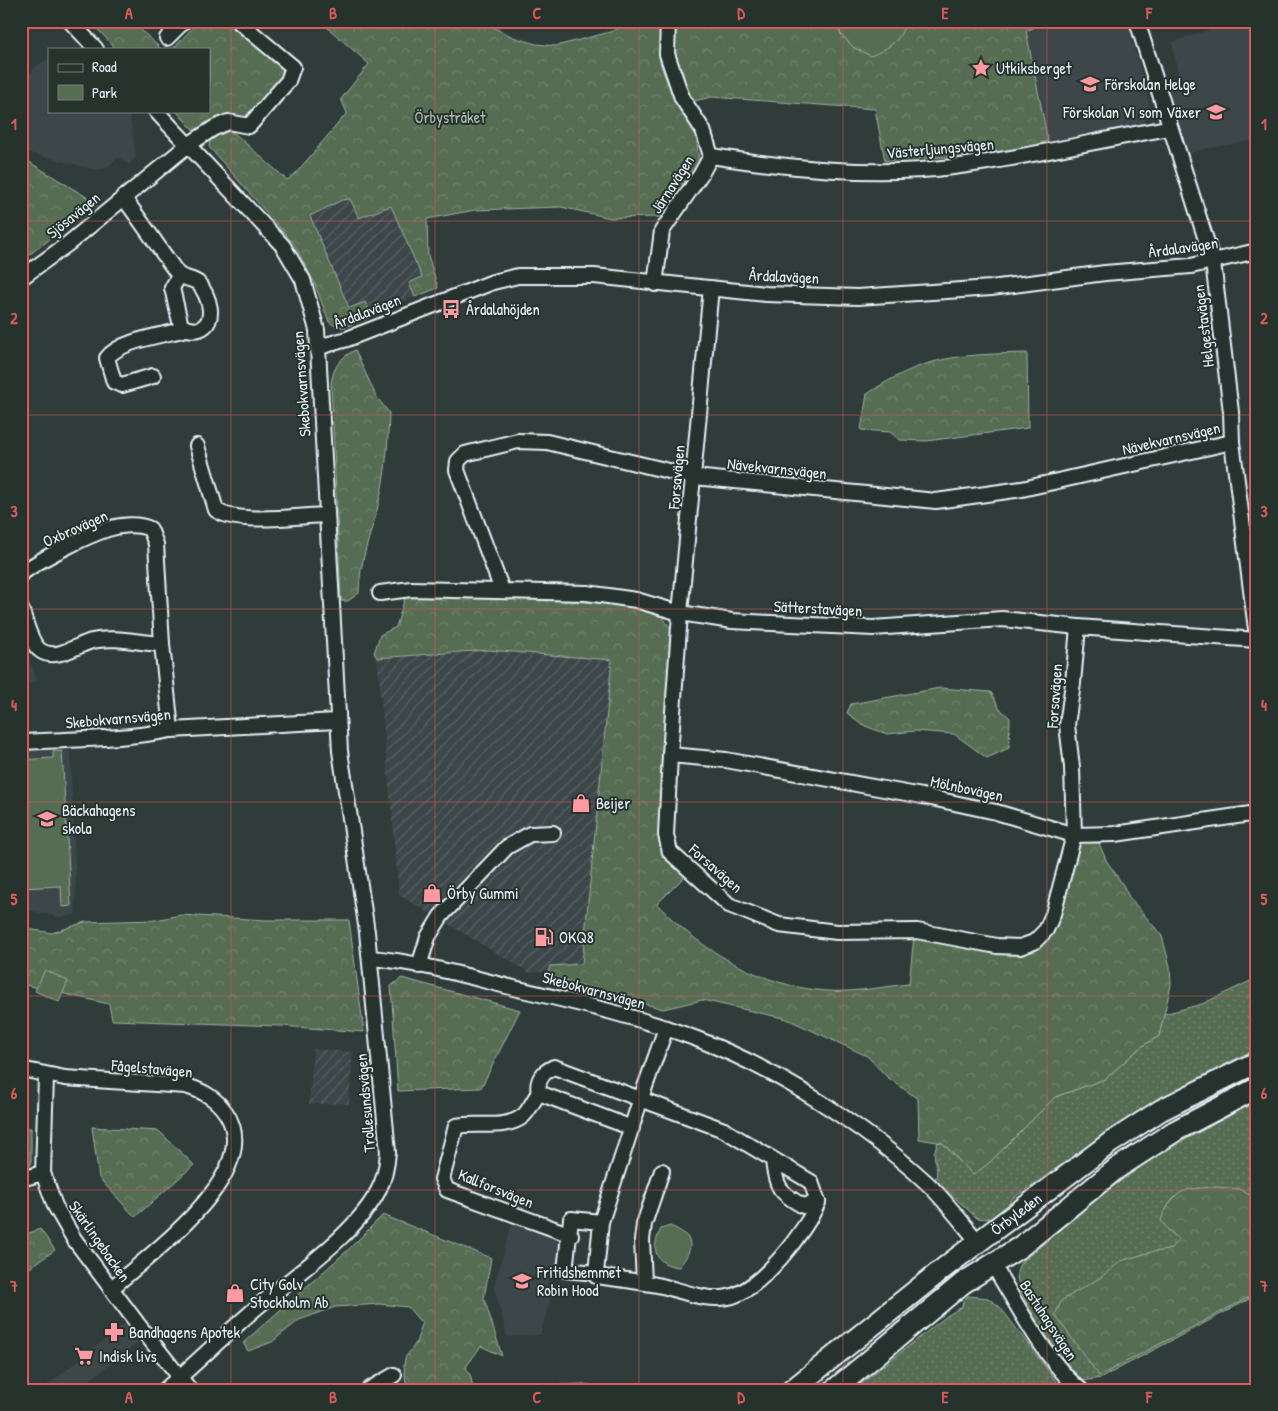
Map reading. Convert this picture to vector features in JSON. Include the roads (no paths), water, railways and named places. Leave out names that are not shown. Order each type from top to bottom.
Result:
[{"type":"main road","name":"Örbyleden","points":[[792,1390],[948,1264],[1110,1143],[1160,1110],[1257,1062]]},
{"type":"main road","name":"Örbyleden","points":[[834,1390],[963,1283],[1020,1247],[1116,1169],[1175,1132],[1257,1088]]},
{"type":"main road","points":[[978,1243],[993,1265]]},
{"type":"street","points":[[70,21],[95,48]]},
{"type":"street","points":[[167,38],[184,21]]},
{"type":"street","points":[[188,146],[214,128],[228,122],[249,126],[288,81],[293,67],[238,21]]},
{"type":"street","name":"Järnavägen","points":[[655,284],[662,231],[701,174],[710,156],[703,130],[682,98],[668,54],[668,21]]},
{"type":"street","name":"Helgestavägen","points":[[1137,21],[1169,128],[1213,262],[1231,412],[1232,442],[1257,638]]},
{"type":"street","name":"Skebokvarnsvägen","points":[[157,112],[283,246],[302,280],[319,347],[325,515],[337,721],[370,958],[419,966],[580,1003],[666,1028],[732,1054],[838,1114],[927,1183],[978,1243]]},
{"type":"street","name":"Västerljungsvägen","points":[[710,156],[758,163],[859,171],[950,167],[1023,157],[1116,136],[1169,128]]},
{"type":"street","name":"Sjösavägen","points":[[21,278],[69,243],[123,197],[188,146]]},
{"type":"street","name":"Sjösavägen","points":[[123,197],[179,276],[197,282],[211,314],[209,323],[201,328],[186,329],[124,346],[113,350],[107,358],[114,382],[122,385],[153,376]]},
{"type":"street","name":"Årdalavägen","points":[[319,347],[339,342],[475,288],[518,276],[594,276],[655,284],[766,294],[858,297],[991,288],[1106,273],[1191,266],[1257,251]]},
{"type":"street","points":[[179,276],[172,288],[177,316],[181,326],[186,329]]},
{"type":"street","name":"Forsavägen","points":[[712,288],[680,613],[666,835],[670,852],[728,905],[779,926],[837,932],[917,931],[997,946],[1020,947],[1034,942],[1046,930],[1053,914],[1074,835],[1072,768],[1067,725],[1078,627]]},
{"type":"street","name":"Nävekvarnsvägen","points":[[502,590],[457,470],[458,461],[465,454],[518,441],[548,442],[694,477],[936,501],[1022,489],[1232,442]]},
{"type":"street","points":[[197,446],[216,510],[222,514],[243,518],[325,515]]},
{"type":"street","name":"Oxbrovägen","points":[[21,574],[108,529],[142,526],[150,529],[156,544],[162,644],[171,730]]},
{"type":"street","name":"Sätterstavägen","points":[[380,593],[411,589],[587,593],[636,600],[680,613],[732,621],[873,628],[1002,619],[1078,627],[1257,638]]},
{"type":"street","points":[[21,610],[36,646],[48,654],[56,654],[92,641],[103,640],[162,644]]},
{"type":"street","name":"Skebokvarnsvägen","points":[[21,742],[91,739],[171,730],[337,721]]},
{"type":"street","name":"Mölnbovägen","points":[[670,754],[726,760],[922,796],[996,812],[1074,835],[1124,833],[1257,814]]},
{"type":"street","points":[[419,966],[428,938],[441,916],[507,847],[530,834],[553,834]]},
{"type":"street","name":"Trollesundsvägen","points":[[165,1390],[255,1309],[338,1240],[364,1212],[379,1190],[386,1171],[388,1152],[370,958]]},
{"type":"street","points":[[601,1222],[572,1219],[566,1270],[596,1272],[601,1222],[640,1098],[666,1028]]},
{"type":"street","name":"Kallforsvägen","points":[[571,1235],[447,1190],[442,1179],[456,1126],[473,1123],[500,1124],[524,1115],[539,1093],[540,1080],[545,1072],[554,1067],[724,1130],[771,1158],[773,1162],[810,1182],[818,1202]]},
{"type":"street","name":"Fågelstavägen","points":[[21,1069],[31,1070],[46,1076],[186,1086],[202,1091],[219,1103],[231,1121],[233,1133],[232,1157],[224,1178],[184,1224],[111,1288]]},
{"type":"street","name":"Skärlingebacken","points":[[46,1076],[43,1173],[63,1223],[190,1390]]},
{"type":"street","points":[[539,1093],[632,1128]]},
{"type":"street","points":[[773,1162],[775,1178],[781,1192],[803,1206],[818,1202]]},
{"type":"street","points":[[644,1282],[643,1232],[662,1170]]},
{"type":"street","points":[[21,1179],[43,1173]]},
{"type":"street","points":[[596,1276],[644,1282],[709,1297],[729,1298],[745,1289],[775,1264],[806,1227],[818,1202]]},
{"type":"street","name":"Bastuhagsvägen","points":[[993,1265],[1064,1374],[1081,1390]]},
{"type":"street","points":[[368,1390],[394,1375]]},
{"type":"place","name":"Utkiksberget","points":[[981,68]]},
{"type":"place","name":"Förskolan Helge","points":[[1090,84]]},
{"type":"place","name":"Förskolan Vi som Växer","points":[[1216,112]]},
{"type":"place","name":"Årdalahöjden","points":[[451,309]]},
{"type":"place","name":"Beijer","points":[[581,803]]},
{"type":"place","name":"Bäckahagens skola","points":[[47,819]]},
{"type":"place","name":"Örby Gummi","points":[[432,893]]},
{"type":"place","name":"OKQ8","points":[[544,937]]},
{"type":"place","name":"Fritidshemmet Robin Hood","points":[[522,1281]]},
{"type":"place","name":"City Golv Stockholm Ab","points":[[235,1293]]},
{"type":"place","name":"Bandhagens Apotek","points":[[114,1332]]},
{"type":"place","name":"Indisk livs","points":[[84,1356]]},
{"type":"park label","name":"Örbystråket","points":[[450,117]]}]
